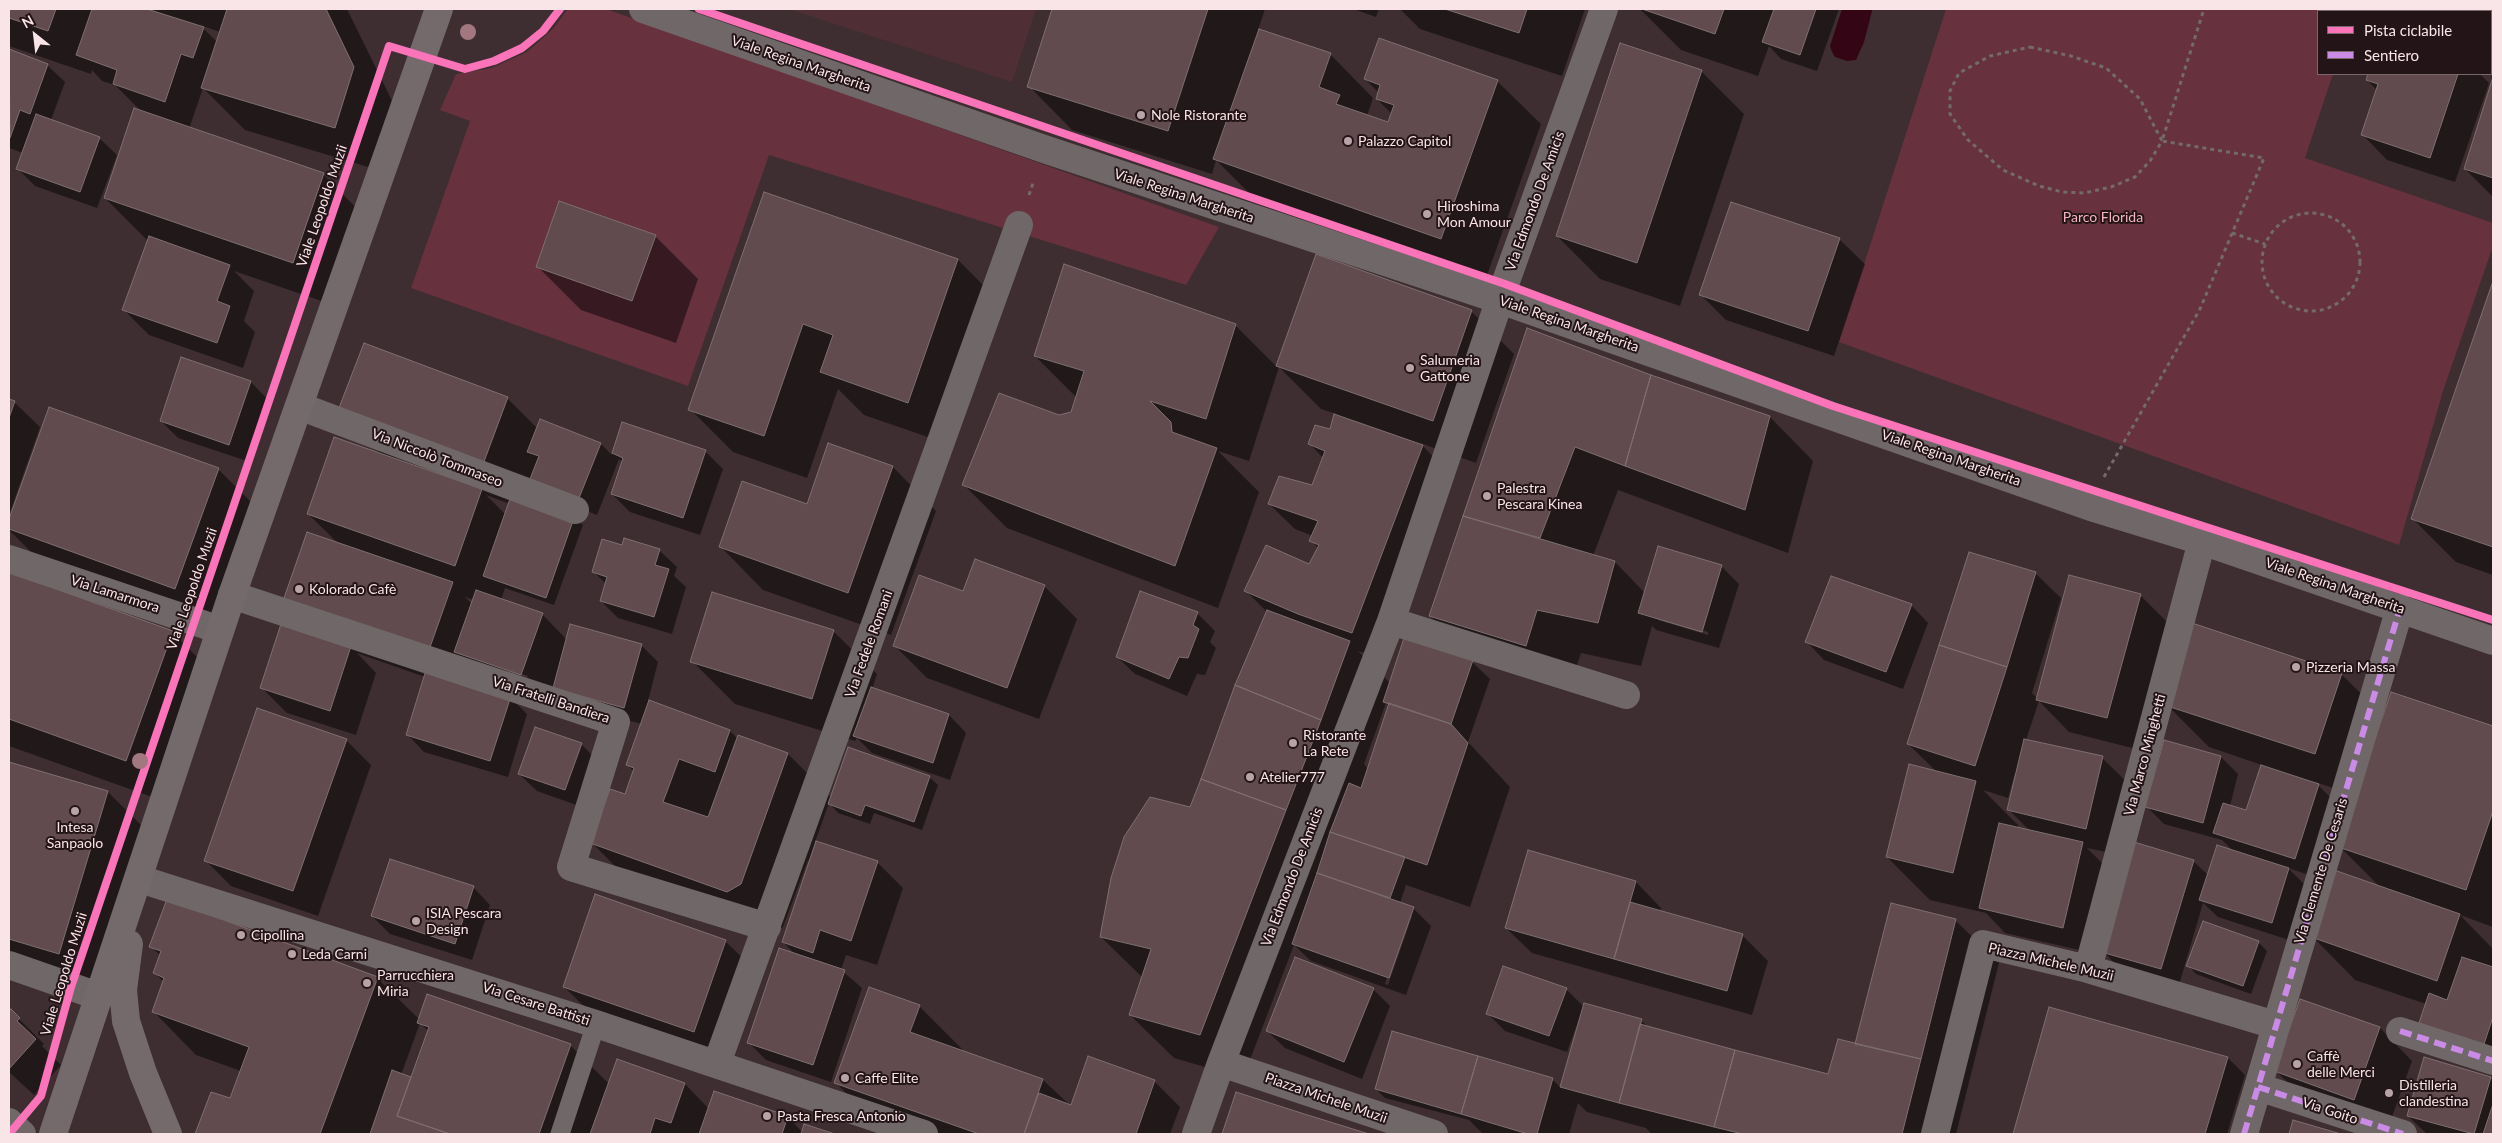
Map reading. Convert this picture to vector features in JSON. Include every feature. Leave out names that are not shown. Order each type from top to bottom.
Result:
[{"type":"street","points":[[53,1134],[232,595],[439,9]]},
{"type":"street","name":"Viale Regina Margherita","points":[[643,9],[1044,149],[1500,300],[2091,507],[2202,541],[2493,641]]},
{"type":"street","name":"Via Edmondo De Amicis","points":[[1196,1134],[1221,1062],[1391,621],[1500,300],[1604,9]]},
{"type":"street","name":"Via Fedele Romani","points":[[717,1063],[1019,225]]},
{"type":"street","name":"Via Niccolò Tommaseo","points":[[299,406],[574,510]]},
{"type":"street","name":"Via Marco Minghetti","points":[[2088,969],[2202,541]]},
{"type":"street","name":"Via Lamarmora","points":[[9,559],[220,630]]},
{"type":"street","name":"Via Fratelli Bandiera","points":[[232,595],[616,722],[570,866],[767,928]]},
{"type":"street","name":"Via Clemente De Cesaris","points":[[2244,1134],[2400,608]]},
{"type":"street","points":[[1391,621],[1626,695]]},
{"type":"street","points":[[166,791],[167,810],[135,914],[126,960],[124,1006],[136,1053],[168,1134]]},
{"type":"street","name":"Via Cesare Battisti","points":[[146,881],[717,1063],[924,1134]]},
{"type":"street","name":"Piazza Michele Muzii","points":[[1935,1134],[1983,944],[2088,969],[2276,1025]]},
{"type":"street","points":[[9,966],[98,996]]},
{"type":"street","points":[[2400,1031],[2493,1062]]},
{"type":"street","name":"Piazza Michele Muzii","points":[[1221,1062],[1431,1134]]},
{"type":"street","name":"Via Goito","points":[[2258,1087],[2403,1134]]},
{"type":"street","points":[[9,1122],[22,1134]]},
{"type":"lane","points":[[560,1134],[596,1024]]},
{"type":"path","points":[[2162,141],[2140,98],[2106,68],[2071,56],[2030,47],[1990,56],[1959,73],[1950,91],[1950,114],[1968,140],[2003,170],[2040,186],[2062,192],[2084,193],[2111,187],[2135,177],[2150,161],[2162,141],[2204,9]]},
{"type":"path","points":[[2091,507],[2096,492],[2200,309],[2264,158],[2162,141]]},
{"type":"path","points":[[1019,225],[1044,149]]},
{"type":"path","points":[[2306,212],[2322,213],[2336,219],[2348,229],[2356,243],[2360,258],[2359,273],[2353,288],[2342,301],[2327,309],[2310,312],[2293,308],[2278,300],[2267,286],[2261,270],[2261,253],[2265,244],[2278,225],[2291,216],[2306,212]]},
{"type":"path","points":[[2232,232],[2265,244]]},
{"type":"shaded area","points":[[789,9],[1036,9],[1012,82]]},
{"type":"shaded area","points":[[1842,9],[1871,9],[1872,11],[1864,42],[1856,60],[1847,61],[1835,57],[1830,46]]},
{"type":"green space","points":[[568,9],[606,9],[1219,227],[1186,285],[769,155],[688,386],[411,288],[470,121],[440,110],[456,74],[492,68],[527,52],[553,29]]},
{"type":"green space","name":"Parco Florida","points":[[1946,9],[2355,9],[2317,10],[2317,75],[2333,75],[2305,158],[2493,223],[2493,246],[2443,391],[2399,545],[1839,342]]},
{"type":"building","points":[[9,9],[56,9],[48,31],[9,18]]},
{"type":"building","points":[[92,9],[147,9],[204,27],[193,58],[181,54],[165,102],[113,84],[117,70],[76,55]]},
{"type":"building","points":[[227,9],[326,9],[354,67],[335,128],[201,88]]},
{"type":"building","points":[[1052,9],[1208,9],[1168,131],[1027,87]]},
{"type":"building","points":[[1445,9],[1527,9],[1519,33]]},
{"type":"building","points":[[1642,9],[1724,9],[1715,34]]},
{"type":"building","points":[[1774,9],[1816,9],[1800,55],[1762,42]]},
{"type":"building","name":"Palazzo Capitol","points":[[1259,29],[1331,53],[1319,87],[1340,95],[1336,104],[1388,122],[1394,105],[1376,99],[1380,85],[1364,79],[1379,38],[1498,80],[1441,239],[1213,159]]},
{"type":"building","points":[[1620,43],[1702,70],[1637,263],[1556,236]]},
{"type":"building","points":[[9,49],[48,64],[30,114],[20,110],[10,138]]},
{"type":"building","points":[[2368,75],[2458,75],[2430,158],[2361,135],[2378,84],[2366,80]]},
{"type":"building","points":[[2493,77],[2493,178],[2464,169]]},
{"type":"building","points":[[134,108],[324,173],[293,263],[104,198]]},
{"type":"building","points":[[36,114],[100,137],[80,192],[16,169]]},
{"type":"building","points":[[764,192],[958,259],[908,403],[820,372],[833,335],[803,324],[764,436],[688,410]]},
{"type":"building","points":[[559,201],[656,235],[632,301],[536,267]]},
{"type":"building","points":[[1731,202],[1840,238],[1808,331],[1699,295]]},
{"type":"building","points":[[149,236],[230,265],[217,301],[230,306],[217,343],[122,310]]},
{"type":"building","points":[[1316,254],[1472,310],[1433,421],[1276,366]]},
{"type":"building","points":[[1064,264],[1236,324],[1206,419],[1150,401],[1171,422],[1172,432],[1217,448],[1175,566],[962,485],[999,393],[1059,415],[1071,412],[1084,371],[1034,356]]},
{"type":"building","points":[[2493,281],[2493,547],[2411,519]]},
{"type":"building","points":[[1527,328],[1651,375],[1625,466],[1575,447],[1540,538],[1463,516]]},
{"type":"building","points":[[364,343],[508,397],[482,467],[337,413]]},
{"type":"building","points":[[181,357],[251,381],[229,445],[160,421]]},
{"type":"building","points":[[1651,375],[1770,416],[1745,510],[1625,466]]},
{"type":"building","points":[[9,399],[15,401],[9,418]]},
{"type":"building","points":[[49,407],[219,468],[175,589],[9,529],[9,519]]},
{"type":"building","points":[[1334,414],[1423,445],[1352,633],[1298,614],[1244,591],[1266,545],[1309,564],[1319,545],[1309,541],[1318,521],[1268,504],[1279,476],[1312,485],[1325,451],[1308,444],[1315,425],[1330,429]]},
{"type":"building","points":[[540,419],[601,443],[579,498],[530,479],[539,456],[527,452]]},
{"type":"building","points":[[622,422],[706,450],[683,518],[611,494],[623,458],[612,453]]},
{"type":"building","points":[[334,437],[482,489],[455,566],[307,514]]},
{"type":"building","points":[[828,443],[893,466],[848,593],[719,547],[742,481],[807,504]]},
{"type":"building","points":[[512,493],[575,515],[546,598],[483,576]]},
{"type":"building","points":[[1463,516],[1615,561],[1598,623],[1537,610],[1526,646],[1429,616]]},
{"type":"building","points":[[307,532],[453,582],[429,650],[283,601]]},
{"type":"building","points":[[624,538],[660,549],[655,565],[669,569],[654,617],[600,601],[607,577],[592,572],[602,539],[622,545]]},
{"type":"building","points":[[1658,546],[1722,565],[1702,632],[1638,613]]},
{"type":"building","points":[[1969,552],[2036,572],[2007,667],[1939,645]]},
{"type":"building","points":[[975,559],[1045,585],[1007,688],[893,646],[919,575],[963,591]]},
{"type":"building","points":[[9,572],[173,631],[126,761],[9,719]]},
{"type":"building","points":[[2069,575],[2141,594],[2107,718],[2036,700]]},
{"type":"building","points":[[1831,576],[1912,604],[1886,672],[1805,642]]},
{"type":"building","points":[[476,590],[543,613],[521,675],[454,652]]},
{"type":"building","points":[[1140,591],[1198,612],[1193,625],[1199,629],[1188,658],[1179,657],[1169,679],[1116,657]]},
{"type":"building","points":[[712,592],[834,630],[812,699],[690,662]]},
{"type":"building","points":[[1267,610],[1350,641],[1321,720],[1235,685]]},
{"type":"building","points":[[2192,623],[2342,673],[2315,754],[2164,705]]},
{"type":"building","points":[[281,624],[351,646],[330,711],[260,688]]},
{"type":"building","points":[[570,624],[642,644],[624,708],[553,688]]},
{"type":"building","points":[[1404,638],[1473,660],[1451,724],[1383,702]]},
{"type":"building","points":[[1939,645],[2007,667],[1975,766],[1907,744]]},
{"type":"building","points":[[426,670],[511,696],[490,761],[406,735]]},
{"type":"building","points":[[1235,685],[1321,720],[1286,810],[1201,779]]},
{"type":"building","points":[[871,687],[949,714],[933,763],[853,736]]},
{"type":"building","points":[[2391,692],[2493,726],[2493,811],[2466,890],[2338,847]]},
{"type":"building","points":[[649,700],[730,730],[715,772],[679,759],[663,802],[708,817],[738,735],[788,753],[741,884],[727,892],[590,843],[610,789],[625,794],[634,768],[626,765]]},
{"type":"building","points":[[1389,703],[1451,724],[1468,743],[1427,865],[1330,832],[1349,783],[1361,788]]},
{"type":"building","points":[[257,708],[347,739],[293,891],[204,861]]},
{"type":"building","points":[[535,727],[582,743],[565,790],[518,774]]},
{"type":"building","points":[[2024,739],[2103,756],[2086,829],[2007,810]]},
{"type":"building","points":[[2164,740],[2221,756],[2203,823],[2145,807]]},
{"type":"building","points":[[848,747],[930,776],[914,822],[865,805],[861,816],[828,804]]},
{"type":"building","points":[[9,762],[108,791],[59,954],[9,939]]},
{"type":"building","points":[[1909,764],[1976,781],[1953,873],[1886,857]]},
{"type":"building","points":[[2261,765],[2319,784],[2295,859],[2213,833],[2223,803],[2246,810]]},
{"type":"building","points":[[1201,779],[1286,810],[1200,1035],[1129,1015],[1151,949],[1100,937],[1111,878],[1124,837],[1150,797],[1190,807]]},
{"type":"building","points":[[1999,823],[2083,842],[2063,928],[1979,908]]},
{"type":"building","points":[[1330,832],[1405,857],[1390,898],[1317,873]]},
{"type":"building","points":[[816,841],[878,861],[851,941],[820,930],[813,953],[782,942]]},
{"type":"building","points":[[2134,842],[2194,860],[2161,969],[2101,952]]},
{"type":"building","points":[[2217,845],[2289,868],[2272,923],[2199,900]]},
{"type":"building","points":[[1528,850],[1636,881],[1614,959],[1505,928]]},
{"type":"building","points":[[390,859],[474,886],[455,944],[371,916]]},
{"type":"building","points":[[2334,870],[2460,914],[2437,981],[2311,937]]},
{"type":"building","points":[[1317,873],[1414,907],[1389,978],[1292,944]]},
{"type":"building","points":[[595,894],[726,940],[694,1032],[563,987]]},
{"type":"building","points":[[167,899],[378,977],[320,1134],[195,1134],[211,1092],[230,1098],[249,1047],[152,1012],[164,978],[153,973],[161,951],[149,947]]},
{"type":"building","points":[[1630,902],[1743,934],[1727,991],[1614,959]]},
{"type":"building","points":[[1891,903],[1956,919],[1921,1059],[1855,1044]]},
{"type":"building","points":[[2203,921],[2259,941],[2243,986],[2186,966]]},
{"type":"building","points":[[779,948],[845,970],[813,1065],[747,1043]]},
{"type":"building","points":[[1295,957],[1374,988],[1344,1062],[1266,1031]]},
{"type":"building","points":[[2462,957],[2493,967],[2493,1017],[2484,1044],[2419,1023],[2429,993],[2447,1000]]},
{"type":"building","points":[[1503,966],[1567,988],[1549,1036],[1486,1014]]},
{"type":"building","points":[[869,987],[920,1005],[910,1032],[1043,1079],[1024,1134],[979,1134],[834,1083]]},
{"type":"building","points":[[427,994],[571,1044],[539,1134],[450,1134],[397,1116],[429,1027],[417,1023]]},
{"type":"building","points":[[2300,999],[2380,1027],[2354,1100],[2274,1071]]},
{"type":"building","points":[[1584,1003],[1642,1019],[1619,1103],[1560,1087]]},
{"type":"building","points":[[2049,1007],[2228,1057],[2205,1134],[2013,1134]]},
{"type":"building","points":[[11,1009],[20,1018],[17,1021],[36,1039],[9,1069],[9,1011]]},
{"type":"building","points":[[1640,1024],[1735,1050],[1714,1127],[1619,1103]]},
{"type":"building","points":[[1392,1031],[1478,1056],[1461,1114],[1375,1089]]},
{"type":"building","points":[[1838,1039],[1921,1059],[1902,1134],[1743,1134],[1714,1127],[1735,1050],[1828,1074]]},
{"type":"building","points":[[1088,1056],[1155,1080],[1136,1134],[1024,1134],[1039,1093],[1071,1105]]},
{"type":"building","points":[[1478,1056],[1553,1078],[1537,1134],[1528,1134],[1461,1114]]},
{"type":"building","points":[[2424,1057],[2491,1077],[2474,1134],[2407,1116]]},
{"type":"building","points":[[617,1059],[685,1083],[671,1123],[655,1118],[650,1134],[590,1134]]},
{"type":"building","points":[[392,1070],[411,1077],[397,1116],[450,1134],[370,1134]]},
{"type":"building","points":[[714,1091],[788,1116],[782,1134],[699,1134]]},
{"type":"building","points":[[1236,1092],[1298,1112],[1369,1134],[1222,1134]]},
{"type":"building","points":[[2493,1104],[2493,1134],[2483,1134]]},
{"type":"building","points":[[2293,1120],[2341,1134],[2289,1134]]},
{"type":"building","points":[[804,1124],[835,1134],[801,1134]]},
{"type":"marked path","points":[[2244,1134],[2400,608]]},
{"type":"marked path","points":[[2400,1031],[2493,1061]]},
{"type":"marked path","points":[[2258,1087],[2403,1134]]},
{"type":"cycle path","points":[[389,46],[465,69],[494,61],[522,48],[543,31],[560,9]]},
{"type":"cycle path","points":[[699,9],[1505,284],[1833,406],[2493,620]]},
{"type":"cycle path","name":"Viale Leopoldo Muzii","points":[[9,1134],[41,1096],[71,987],[389,46]]},
{"type":"place","name":"Nole Ristorante","points":[[1141,115]]},
{"type":"place","name":"Palazzo Capitol","points":[[1348,141]]},
{"type":"place","name":"Hiroshima Mon Amour","points":[[1427,214]]},
{"type":"place","name":"Salumeria Gattone","points":[[1410,368]]},
{"type":"place","name":"Palestra Pescara Kinea","points":[[1487,496]]},
{"type":"place","name":"Kolorado Cafè","points":[[299,589]]},
{"type":"place","name":"Pizzeria Massa","points":[[2296,667]]},
{"type":"place","name":"Ristorante La Rete","points":[[1293,743]]},
{"type":"place","name":"Atelier777","points":[[1250,777]]},
{"type":"place","name":"Intesa Sanpaolo","points":[[75,811]]},
{"type":"place","name":"ISIA Pescara Design","points":[[416,921]]},
{"type":"place","name":"Cipollina","points":[[241,935]]},
{"type":"place","name":"Leda Carni","points":[[292,954]]},
{"type":"place","name":"Parrucchiera Miria","points":[[367,983]]},
{"type":"place","name":"Caffè delle Merci","points":[[2297,1064]]},
{"type":"place","name":"Caffe Elite","points":[[845,1078]]},
{"type":"place","name":"Distilleria clandestina","points":[[2389,1093]]},
{"type":"place","name":"Pasta Fresca Antonio","points":[[767,1116]]}]
